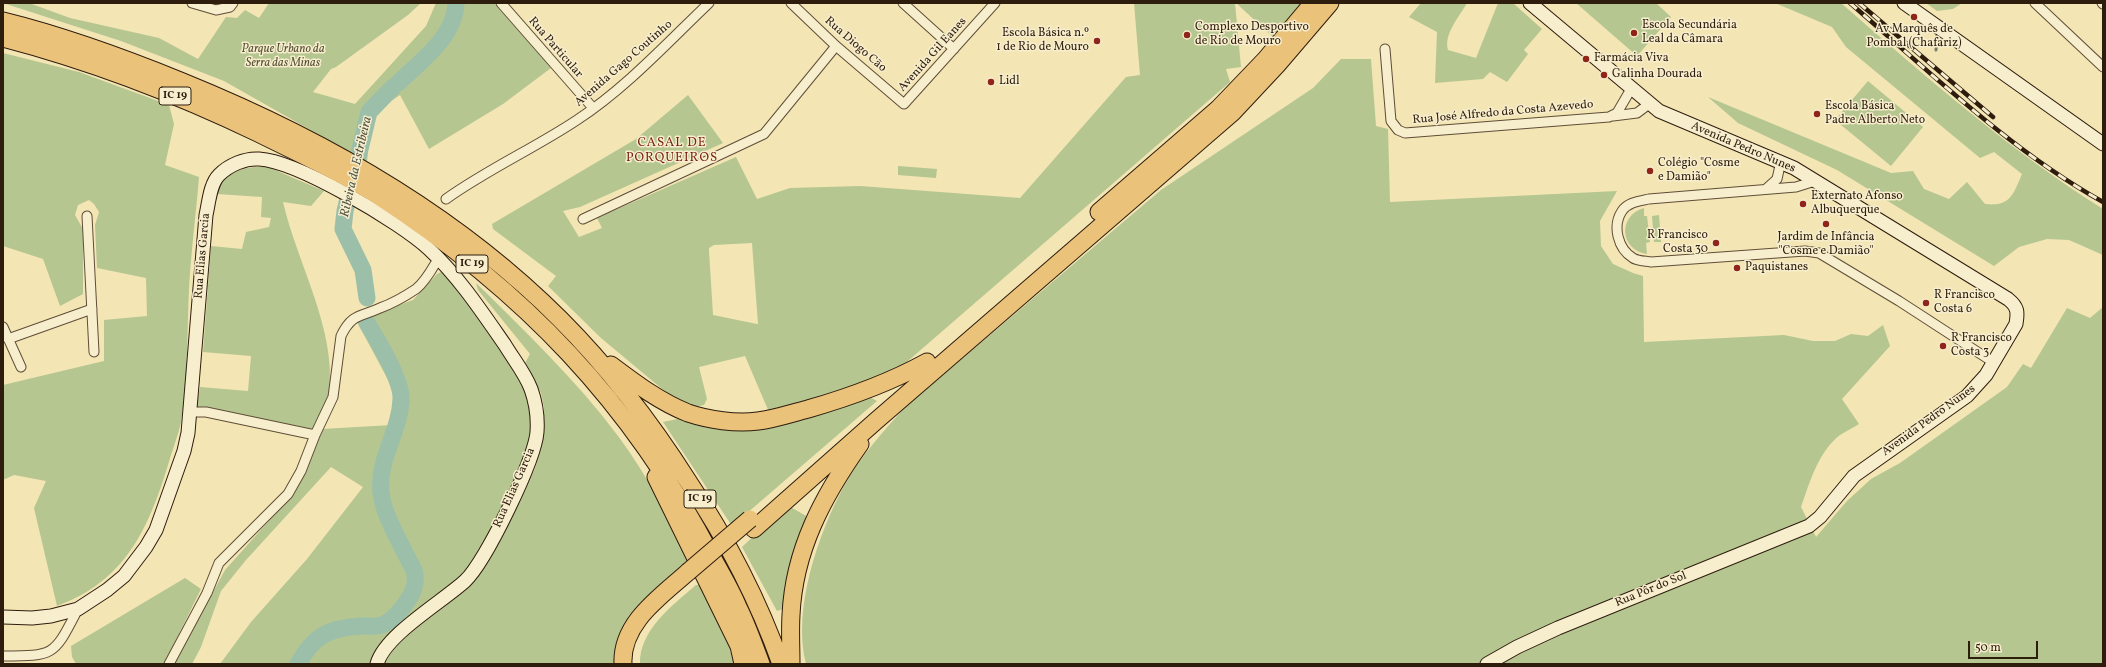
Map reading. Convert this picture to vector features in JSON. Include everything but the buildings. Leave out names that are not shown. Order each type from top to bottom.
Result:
[{"type":"highway","points":[[752,524],[927,362],[1218,109],[1265,60],[1313,3]]},
{"type":"highway","points":[[634,664],[635,646],[647,623],[691,577],[877,420],[1233,112],[1277,65],[1330,3]]},
{"type":"highway","name":"IC 19","points":[[3,21],[83,44],[151,69],[230,101],[333,161],[376,195],[438,237],[506,292],[582,367],[637,435],[665,474],[689,513],[738,605],[761,664]]},
{"type":"highway","name":"IC 19","points":[[3,38],[146,84],[333,161]]},
{"type":"highway","name":"IC 19","points":[[376,195],[447,223],[484,252],[559,318],[590,351],[651,426],[708,512],[756,600],[781,664]]},
{"type":"highway","points":[[590,351],[656,397],[672,406],[706,418],[732,421],[758,421],[828,403],[896,379],[927,362]]},
{"type":"highway","points":[[791,664],[791,615],[803,550],[819,508],[831,486],[877,420]]},
{"type":"highway","points":[[637,435],[667,501],[739,646],[743,664]]},
{"type":"highway","points":[[623,664],[624,648],[633,626],[654,602],[691,577]]},
{"type":"street","points":[[192,3],[216,10],[230,7],[233,3]]},
{"type":"street","name":"Rua Particular","points":[[501,3],[592,108]]},
{"type":"street","name":"Avenida Gago Coutinho","points":[[446,199],[464,186],[577,120],[635,73],[709,3]]},
{"type":"street","name":"Rua Diogo Cão","points":[[791,3],[836,46],[904,104]]},
{"type":"street","points":[[903,3],[954,49]]},
{"type":"street","name":"Avenida Gil Eanes","points":[[904,104],[995,3]]},
{"type":"street","name":"Avenida Pedro Nunes","points":[[1530,3],[1649,104],[1672,118],[1781,161],[2016,305],[2018,313],[2016,324],[1980,384],[1967,396],[1854,476],[1816,521]]},
{"type":"street","points":[[1904,3],[2103,144]]},
{"type":"street","points":[[2036,3],[2103,67]]},
{"type":"street","points":[[583,219],[764,134],[836,46]]},
{"type":"street","name":"Rua José Alfredo da Costa Azevedo","points":[[1386,49],[1392,121],[1395,128],[1401,132],[1449,130],[1609,116],[1617,113],[1631,89]]},
{"type":"street","points":[[1609,116],[1637,113],[1649,104]]},
{"type":"street","name":"Rua Elias Garcia","points":[[3,617],[32,618],[51,616],[78,609],[107,590],[124,576],[146,547],[156,530],[184,451],[191,412],[204,230],[214,181],[219,175],[234,164],[251,160],[266,160],[300,172],[334,188],[376,195],[412,235],[438,259],[472,298],[524,374],[532,391],[536,406],[537,435],[533,451],[523,477],[478,564],[467,579],[389,643],[377,664]]},
{"type":"street","points":[[1766,189],[1777,179],[1781,161]]},
{"type":"street","points":[[1815,181],[1796,187],[1650,199],[1634,202],[1622,211],[1617,224],[1618,238],[1624,250],[1634,259],[1651,262],[1804,250],[1819,253],[1899,301],[1993,362]]},
{"type":"street","points":[[87,216],[94,352]]},
{"type":"street","points":[[169,664],[207,593],[220,563],[288,494],[301,471],[315,435],[333,397],[341,336],[348,325],[361,314],[380,309],[416,289],[438,259]]},
{"type":"street","points":[[8,339],[92,310]]},
{"type":"street","points":[[3,327],[20,367]]},
{"type":"street","points":[[191,412],[206,412],[315,435]]},
{"type":"street","name":"Rua Pôr do Sol","points":[[1487,664],[1542,635],[1802,529],[1816,521]]},
{"type":"street","points":[[3,656],[32,656],[45,654],[63,639],[78,609]]},
{"type":"green space","name":"Parque Urbano da Serra das Minas","points":[[3,3],[29,3],[70,18],[159,38],[198,59],[226,17],[237,18],[245,10],[259,18],[269,3],[421,3],[408,15],[336,67],[331,69],[313,92],[355,104],[426,26],[436,3],[495,4],[551,68],[503,104],[429,149],[400,95],[378,110],[371,119],[367,162],[224,81],[121,41]]},
{"type":"green space","points":[[1134,3],[1235,3],[1241,67],[1226,69],[1230,82],[901,367],[877,379],[769,412],[745,356],[699,367],[707,399],[704,405],[694,407],[673,398],[601,338],[548,286],[556,276],[493,229],[492,224],[636,139],[688,95],[723,143],[580,207],[563,211],[579,237],[602,228],[597,218],[736,157],[757,199],[790,188],[860,186],[1020,198],[1126,77],[1140,75]],"holes":[[[752,243],[758,324],[713,315],[709,248],[714,245]]]},
{"type":"green space","points":[[1236,3],[1301,3],[1273,37]]},
{"type":"green space","points":[[1421,3],[1467,3],[1453,25],[1447,44],[1448,50],[1476,58],[1498,3],[1513,3],[1542,29],[1524,50],[1528,54],[1507,82],[1490,72],[1483,79],[1435,83],[1437,32],[1409,17]]},
{"type":"green space","points":[[1576,3],[1656,3],[1671,17],[1637,56]]},
{"type":"green space","points":[[1775,3],[1841,3],[1936,85],[2001,137],[2068,186],[2103,209],[2103,255],[2069,240],[2047,239],[2019,247],[1994,266],[1837,170],[1738,123],[1708,97],[1891,173],[1913,171],[1924,189],[1949,199],[1967,182],[1985,204],[2000,204],[2010,198],[2013,194],[2022,174],[1994,152],[1980,158],[1846,47],[1832,27]]},
{"type":"green space","points":[[1926,3],[1962,3],[1953,9],[1937,11]]},
{"type":"green space","points":[[3,53],[79,72],[169,105],[174,124],[165,165],[199,177],[190,275],[186,373],[181,422],[160,489],[142,532],[117,568],[100,583],[57,606],[34,508],[46,481],[14,475],[3,480],[3,385],[104,361],[104,320],[147,316],[146,278],[97,268],[95,225],[99,212],[94,204],[89,200],[78,205],[75,215],[83,229],[83,294],[60,306],[43,259],[3,246]]},
{"type":"green space","points":[[1341,59],[1371,59],[1376,126],[1388,129],[1390,202],[1617,191],[1600,221],[1601,246],[1613,264],[1643,276],[1644,342],[1784,335],[1813,341],[1835,341],[1851,334],[1868,336],[1883,325],[1890,346],[1842,399],[1859,424],[1840,435],[1826,450],[1811,478],[1801,507],[1816,537],[1847,501],[1871,479],[1900,463],[2007,387],[2023,364],[2031,368],[2067,308],[2090,318],[2103,307],[2103,664],[806,664],[802,620],[805,597],[810,573],[825,526],[850,475],[872,445],[905,407],[1161,190],[1313,88]]},
{"type":"green space","points":[[1868,81],[1923,127],[1891,166],[1835,120]]},
{"type":"green space","points":[[898,166],[937,169],[936,178],[898,175]]},
{"type":"green space","points":[[268,167],[324,191],[311,206],[283,202],[289,225],[322,321],[327,345],[330,369],[329,393],[325,407],[313,430],[196,408],[200,387],[248,391],[251,356],[203,352],[211,246],[242,249],[246,232],[269,227],[271,218],[261,217],[262,197],[217,194],[222,182],[231,174],[242,169]]},
{"type":"green space","points":[[1644,208],[1644,216],[1647,216],[1650,242],[1646,243],[1647,254],[1638,251],[1631,246],[1627,240],[1625,232],[1629,218],[1635,212]]},
{"type":"green space","points":[[1659,215],[1661,242],[1654,242],[1652,216]]},
{"type":"green space","points":[[443,271],[503,349],[526,382],[533,415],[527,459],[473,566],[371,664],[220,664],[251,622],[307,559],[363,487],[331,467],[246,560],[221,591],[201,647],[192,664],[174,664],[225,570],[293,494],[322,429],[392,425],[397,403],[394,391],[356,320],[413,300],[437,274]]},
{"type":"green space","points":[[476,283],[550,357],[602,415],[639,466],[694,560],[686,568],[617,664],[383,664],[399,643],[477,578],[502,537],[535,468],[543,439],[544,407],[541,393],[525,363],[530,354],[478,290]]},
{"type":"green space","points":[[866,395],[877,401],[732,526],[663,422],[682,418],[730,427]]},
{"type":"green space","points":[[787,505],[808,517],[786,608],[777,611],[742,547]]},
{"type":"green space","points":[[185,578],[201,589],[164,664],[76,664],[72,657],[71,646]]},
{"type":"green space","points":[[696,585],[699,585],[728,641],[734,664],[640,664],[641,652],[651,629],[677,601]]},
{"type":"waterway","name":"Ribeira da Estribeira","points":[[398,83],[435,48],[443,37],[450,27],[456,3]]},
{"type":"waterway","points":[[1936,50],[1937,35]]},
{"type":"waterway","name":"Ribeira da Estribeira","points":[[367,298],[363,270],[343,229],[345,211],[369,112],[393,87]]},
{"type":"waterway","name":"Ribeira da Estribeira","points":[[298,664],[310,646],[331,631],[350,627],[380,626],[390,621],[408,600],[415,584],[414,569],[388,517],[381,493],[382,469],[400,411],[400,391],[398,382],[388,360],[367,323]]},
{"type":"railway","points":[[1850,3],[1941,83],[2004,135],[2069,182],[2103,202]]},
{"type":"railway","points":[[1859,3],[1993,117]]},
{"type":"place","name":"Av Marquês de Pombal (Chafariz)","points":[[1914,17]]},
{"type":"place","name":"Escola Secundária Leal da Câmara","points":[[1634,33]]},
{"type":"place","name":"Complexo Desportivo de Rio de Mouro","points":[[1187,35]]},
{"type":"place","name":"Escola Básica n.º 1 de Rio de Mouro","points":[[1097,41]]},
{"type":"place","name":"Farmácia Viva","points":[[1586,59]]},
{"type":"place","name":"Galinha Dourada","points":[[1604,75]]},
{"type":"place","name":"Lidl","points":[[991,82]]},
{"type":"place","name":"Escola Básica Padre Alberto Neto","points":[[1817,114]]},
{"type":"place","name":"Colégio \"Cosme e Damião\"","points":[[1650,171]]},
{"type":"place","name":"Externato Afonso Albuquerque","points":[[1803,204]]},
{"type":"place","name":"Jardim de Infância \"Cosme e Damião\"","points":[[1826,224]]},
{"type":"place","name":"R Francisco Costa 30","points":[[1716,243]]},
{"type":"place","name":"Paquistanes","points":[[1737,268]]},
{"type":"place","name":"R Francisco Costa 6","points":[[1926,303]]},
{"type":"place","name":"R Francisco Costa 3","points":[[1943,346]]},
{"type":"district","name":"CASAL DE PORQUEIROS","points":[[672,152]]}]
